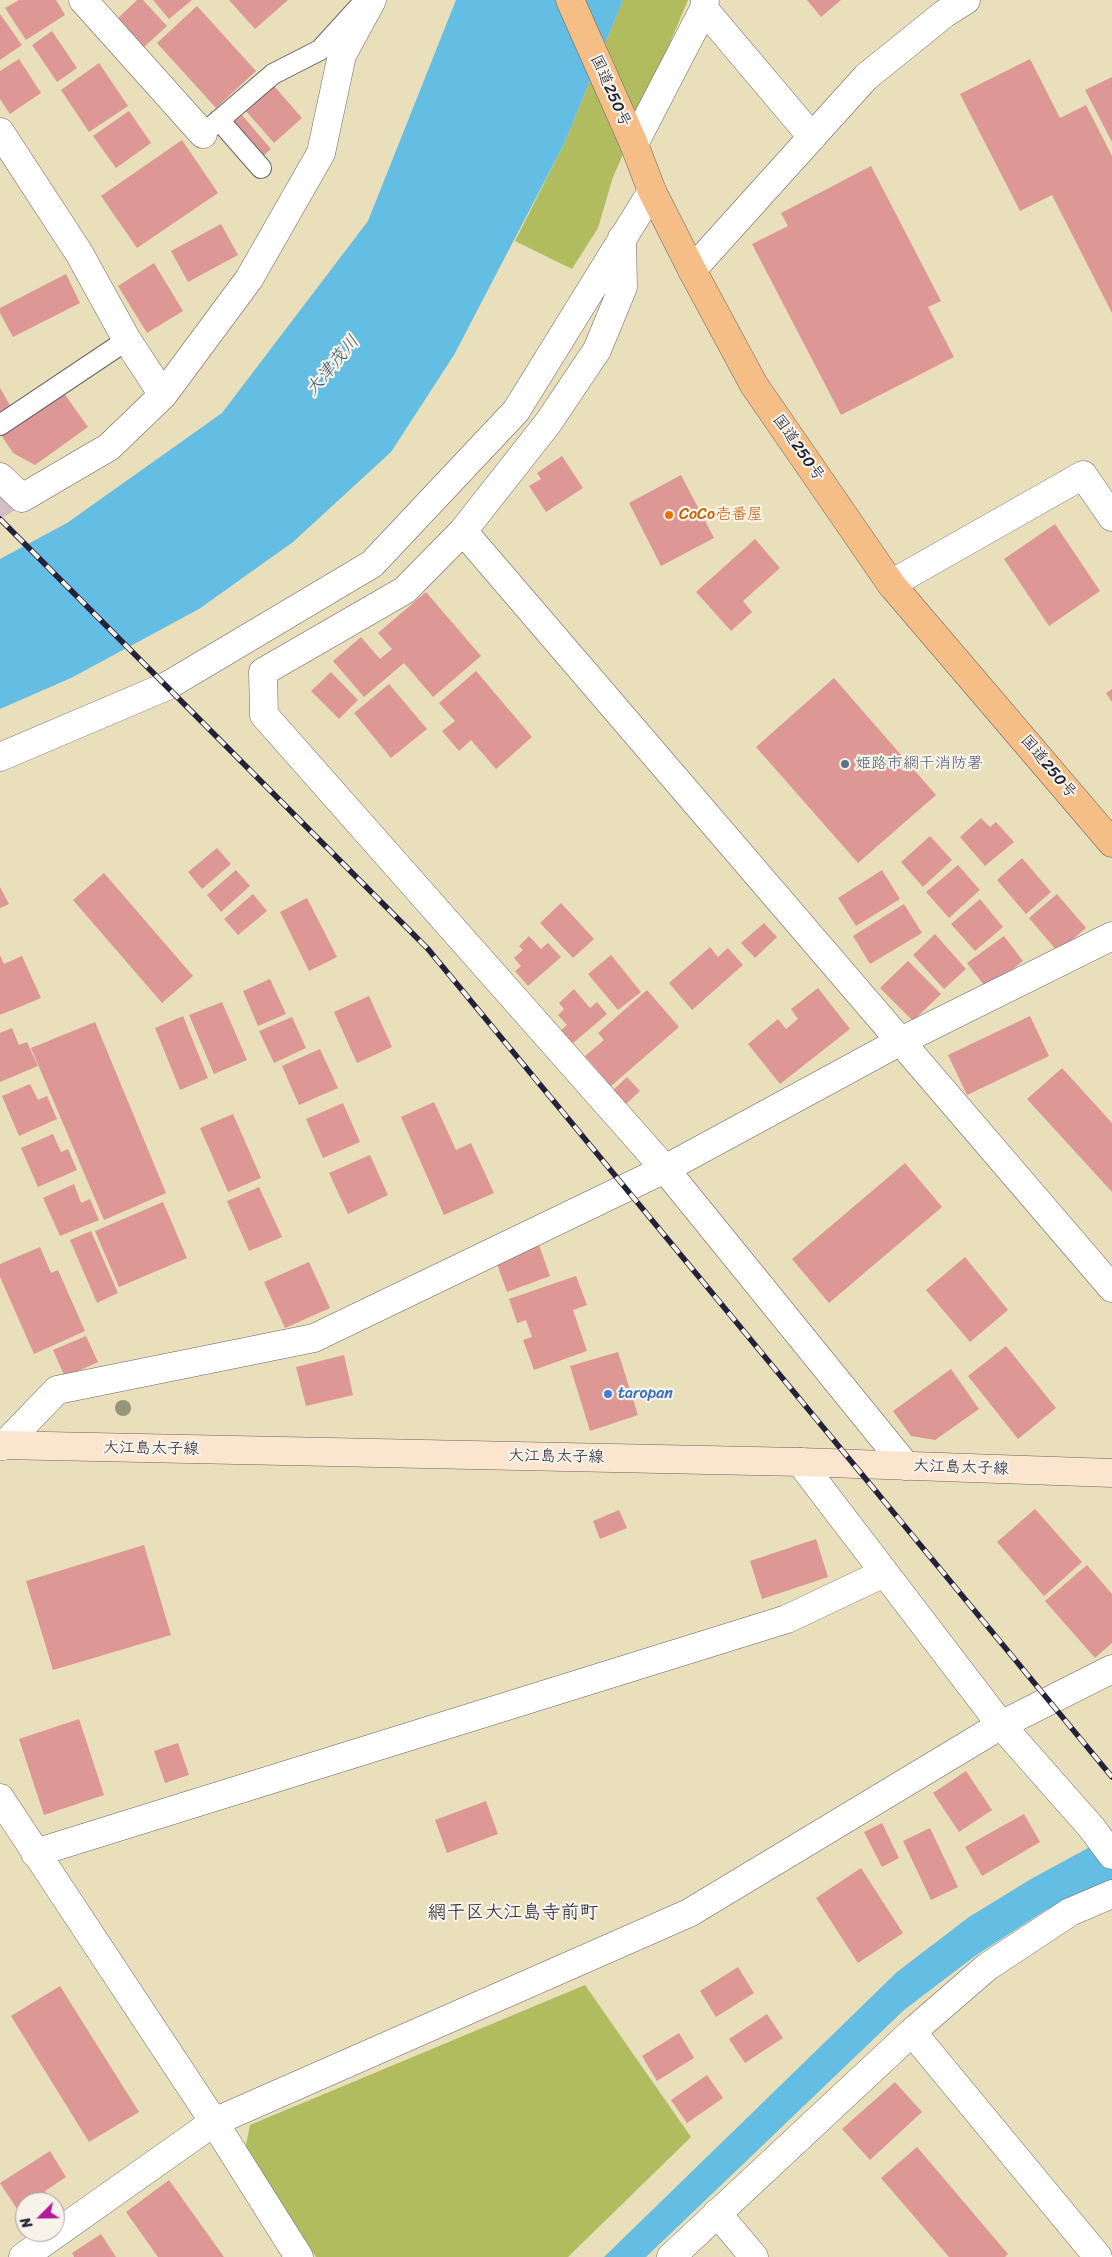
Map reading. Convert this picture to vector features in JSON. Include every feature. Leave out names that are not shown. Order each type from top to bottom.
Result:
[{"type":"highway","name":"国道250号","points":[[570,0],[634,144],[652,191],[754,385],[891,584],[1112,842]]},
{"type":"main road","name":"大江島太子線","points":[[2,1446],[800,1462],[1112,1472]]},
{"type":"street","points":[[83,0],[211,127]]},
{"type":"street","points":[[0,477],[22,498],[110,447],[163,395],[249,279],[321,153],[342,54],[372,0]]},
{"type":"street","points":[[634,144],[705,4],[812,136]]},
{"type":"street","points":[[692,270],[866,77],[947,5]]},
{"type":"street","points":[[0,132],[79,253],[127,340],[163,395]]},
{"type":"street","points":[[0,757],[167,686],[372,564],[516,411],[652,191]]},
{"type":"street","points":[[622,238],[623,287],[596,350],[548,423],[463,531],[405,590],[263,672],[264,715],[665,1169],[906,1466]]},
{"type":"street","points":[[891,584],[1083,475],[1112,517]]},
{"type":"street","points":[[463,531],[899,1042],[1112,1288]]},
{"type":"street","points":[[2,1446],[57,1390],[314,1338],[665,1169],[899,1042],[1112,936]]},
{"type":"street","points":[[800,1462],[884,1574],[1002,1725],[1112,1855]]},
{"type":"street","points":[[35,1854],[787,1619],[884,1574]]},
{"type":"street","points":[[23,2257],[214,2122],[689,1913],[1002,1725],[1112,1670]]},
{"type":"street","points":[[0,1798],[35,1854],[214,2122],[299,2257]]},
{"type":"street","points":[[671,2257],[717,2212],[912,2032],[987,1967],[1070,1912],[1112,1894]]},
{"type":"street","points":[[912,2032],[1098,2257]]},
{"type":"street","points":[[717,2212],[754,2257]]},
{"type":"lane","points":[[261,168],[211,127],[273,74],[320,50],[366,0]]},
{"type":"lane","points":[[0,425],[127,340]]},
{"type":"shaded area","points":[[0,492],[17,509],[0,519]]},
{"type":"green space","points":[[623,0],[688,0],[612,180],[598,228],[572,269],[515,241],[564,144]]},
{"type":"green space","points":[[585,1985],[691,2137],[568,2257],[316,2257],[245,2149],[250,2125]]},
{"type":"water","name":"大津茂川","points":[[456,0],[623,0],[564,144],[454,355],[391,452],[293,542],[199,609],[71,678],[0,709],[0,559],[67,523],[222,413],[368,221]]},
{"type":"water","points":[[1112,1835],[1112,1880],[1046,1910],[975,1956],[904,2010],[646,2257],[604,2257],[897,1972],[969,1917],[1031,1879]]},
{"type":"building","points":[[19,0],[56,0],[65,15],[26,40],[5,8]]},
{"type":"building","points":[[137,0],[143,0],[167,26],[142,49],[116,20]]},
{"type":"building","points":[[153,0],[192,0],[169,19]]},
{"type":"building","points":[[229,0],[288,0],[255,29]]},
{"type":"building","points":[[807,0],[841,0],[821,17]]},
{"type":"building","points":[[197,6],[256,71],[216,108],[157,43]]},
{"type":"building","points":[[0,14],[22,45],[0,60]]},
{"type":"building","points":[[52,31],[77,68],[57,82],[32,45]]},
{"type":"building","points":[[19,59],[41,93],[10,114],[0,99],[0,71]]},
{"type":"building","points":[[1030,59],[1060,118],[1086,105],[1112,156],[1112,313],[1052,195],[1020,211],[960,94]]},
{"type":"building","points":[[99,63],[128,106],[89,132],[61,90]]},
{"type":"building","points":[[1112,77],[1112,142],[1085,90]]},
{"type":"building","points":[[274,86],[302,118],[274,143],[246,111]]},
{"type":"building","points":[[129,111],[151,143],[116,168],[93,136]]},
{"type":"building","points":[[242,115],[271,149],[261,158],[232,123]]},
{"type":"building","points":[[182,140],[218,193],[137,248],[101,196]]},
{"type":"building","points":[[871,166],[941,301],[928,307],[954,357],[841,415],[752,244],[788,226],[781,213]]},
{"type":"building","points":[[221,224],[238,255],[188,282],[171,251]]},
{"type":"building","points":[[154,263],[183,311],[147,333],[118,286]]},
{"type":"building","points":[[66,274],[80,303],[13,337],[0,313],[0,308]]},
{"type":"building","points":[[0,388],[11,407],[0,414]]},
{"type":"building","points":[[61,389],[88,427],[35,465],[13,453],[0,433]]},
{"type":"building","points":[[562,456],[583,488],[546,512],[529,486],[541,479],[537,473]]},
{"type":"building","points":[[681,475],[714,538],[661,566],[629,503]]},
{"type":"building","points":[[1055,524],[1100,591],[1049,626],[1004,559]]},
{"type":"building","points":[[755,539],[780,568],[743,601],[752,612],[731,631],[696,592]]},
{"type":"building","points":[[426,592],[481,656],[433,697],[404,663],[364,697],[333,661],[361,637],[380,659],[392,649],[378,633]]},
{"type":"building","points":[[476,671],[532,737],[496,769],[471,740],[459,751],[442,731],[455,721],[439,703]]},
{"type":"building","points":[[331,672],[358,700],[339,719],[311,691]]},
{"type":"building","points":[[834,678],[936,795],[858,863],[756,747]]},
{"type":"building","points":[[389,684],[427,729],[391,758],[354,713]]},
{"type":"building","points":[[1112,689],[1112,702],[1106,693]]},
{"type":"building","points":[[981,818],[990,827],[996,822],[1014,842],[985,866],[960,837]]},
{"type":"building","points":[[930,836],[952,860],[923,887],[901,862]]},
{"type":"building","points":[[217,848],[231,864],[202,889],[188,872]]},
{"type":"building","points":[[1022,858],[1051,892],[1026,914],[997,880]]},
{"type":"building","points":[[958,865],[980,890],[949,918],[926,892]]},
{"type":"building","points":[[236,870],[250,886],[221,912],[207,895]]},
{"type":"building","points":[[882,870],[900,899],[856,926],[838,898]]},
{"type":"building","points":[[104,873],[193,976],[162,1003],[73,900]]},
{"type":"building","points":[[0,887],[9,904],[0,908]]},
{"type":"building","points":[[253,894],[267,911],[238,935],[224,919]]},
{"type":"building","points":[[1057,894],[1086,928],[1058,952],[1029,918]]},
{"type":"building","points":[[307,898],[337,957],[309,971],[280,912]]},
{"type":"building","points":[[980,899],[1003,927],[975,951],[951,924]]},
{"type":"building","points":[[561,903],[594,939],[573,958],[540,923]]},
{"type":"building","points":[[904,904],[922,933],[870,964],[853,936]]},
{"type":"building","points":[[764,923],[777,937],[755,958],[741,943]]},
{"type":"building","points":[[935,934],[966,969],[944,989],[913,955]]},
{"type":"building","points":[[529,936],[541,949],[548,943],[561,957],[528,986],[515,971],[521,966],[514,958],[523,950],[519,946]]},
{"type":"building","points":[[1004,936],[1023,961],[987,989],[967,963]]},
{"type":"building","points":[[710,947],[718,957],[728,948],[743,965],[692,1010],[669,983]]},
{"type":"building","points":[[0,955],[4,964],[22,956],[41,998],[0,1015]]},
{"type":"building","points":[[611,955],[641,992],[618,1010],[588,974]]},
{"type":"building","points":[[908,961],[941,994],[913,1021],[880,988]]},
{"type":"building","points":[[270,979],[286,1014],[258,1026],[243,991]]},
{"type":"building","points":[[818,988],[850,1029],[780,1084],[748,1044],[778,1019],[786,1029],[798,1019],[791,1009]]},
{"type":"building","points":[[574,989],[590,1008],[597,1002],[607,1014],[572,1044],[560,1031],[567,1025],[558,1015],[564,1009],[559,1003]]},
{"type":"building","points":[[647,990],[679,1027],[611,1086],[585,1056],[604,1040],[598,1033]]},
{"type":"building","points":[[369,996],[392,1047],[357,1063],[334,1012]]},
{"type":"building","points":[[222,1002],[247,1060],[214,1074],[189,1015]]},
{"type":"building","points":[[183,1016],[208,1078],[180,1090],[155,1028]]},
{"type":"building","points":[[1030,1016],[1049,1056],[967,1095],[948,1055]]},
{"type":"building","points":[[292,1017],[306,1048],[274,1063],[259,1031]]},
{"type":"building","points":[[95,1022],[166,1193],[104,1220],[31,1048]]},
{"type":"building","points":[[12,1028],[19,1045],[27,1042],[38,1066],[0,1082],[0,1033]]},
{"type":"building","points":[[320,1049],[338,1088],[299,1105],[282,1066]]},
{"type":"building","points":[[1062,1068],[1112,1123],[1112,1192],[1027,1099]]},
{"type":"building","points":[[627,1077],[640,1091],[622,1108],[609,1094]]},
{"type":"building","points":[[30,1084],[38,1100],[47,1096],[57,1119],[19,1136],[2,1096]]},
{"type":"building","points":[[434,1102],[456,1150],[471,1143],[494,1193],[444,1215],[401,1117]]},
{"type":"building","points":[[343,1103],[360,1142],[323,1158],[306,1119]]},
{"type":"building","points":[[233,1114],[261,1178],[228,1192],[200,1128]]},
{"type":"building","points":[[53,1134],[61,1152],[68,1149],[77,1170],[38,1187],[21,1148]]},
{"type":"building","points":[[370,1155],[388,1195],[348,1214],[329,1173]]},
{"type":"building","points":[[905,1163],[942,1207],[829,1303],[792,1259]]},
{"type":"building","points":[[74,1184],[81,1203],[90,1199],[99,1220],[60,1236],[43,1198]]},
{"type":"building","points":[[259,1187],[282,1237],[249,1251],[227,1201]]},
{"type":"building","points":[[163,1202],[187,1258],[119,1287],[95,1231]]},
{"type":"building","points":[[91,1231],[118,1293],[97,1303],[70,1240]]},
{"type":"building","points":[[539,1245],[550,1276],[507,1292],[496,1261]]},
{"type":"building","points":[[40,1247],[51,1273],[58,1270],[85,1331],[34,1354],[0,1277],[0,1264]]},
{"type":"building","points":[[965,1257],[1008,1310],[970,1342],[926,1290]]},
{"type":"building","points":[[309,1262],[330,1308],[285,1328],[264,1282]]},
{"type":"building","points":[[576,1276],[587,1305],[573,1310],[587,1351],[534,1370],[523,1340],[532,1337],[526,1320],[517,1323],[509,1299]]},
{"type":"building","points":[[86,1336],[98,1362],[65,1377],[53,1350]]},
{"type":"building","points":[[1006,1346],[1056,1408],[1018,1439],[968,1376]]},
{"type":"building","points":[[618,1352],[638,1415],[590,1431],[570,1366]]},
{"type":"building","points":[[344,1355],[353,1395],[306,1406],[296,1367]]},
{"type":"building","points":[[951,1369],[979,1409],[935,1440],[911,1436],[893,1411]]},
{"type":"building","points":[[1035,1509],[1082,1562],[1044,1596],[997,1542]]},
{"type":"building","points":[[619,1510],[627,1528],[600,1539],[593,1521]]},
{"type":"building","points":[[816,1539],[828,1577],[762,1599],[750,1561]]},
{"type":"building","points":[[144,1545],[171,1635],[53,1670],[26,1581]]},
{"type":"building","points":[[1087,1565],[1112,1594],[1112,1643],[1095,1658],[1045,1601]]},
{"type":"building","points":[[79,1719],[104,1795],[44,1815],[19,1739]]},
{"type":"building","points":[[178,1743],[189,1775],[165,1783],[154,1751]]},
{"type":"building","points":[[966,1771],[992,1810],[959,1832],[933,1793]]},
{"type":"building","points":[[486,1801],[498,1834],[447,1853],[435,1820]]},
{"type":"building","points":[[1024,1814],[1040,1842],[982,1876],[965,1847]]},
{"type":"building","points":[[882,1823],[899,1858],[882,1867],[864,1832]]},
{"type":"building","points":[[930,1828],[958,1887],[931,1900],[903,1841]]},
{"type":"building","points":[[861,1868],[903,1933],[858,1963],[816,1898]]},
{"type":"building","points":[[738,1967],[754,1993],[716,2017],[700,1991]]},
{"type":"building","points":[[60,1986],[139,2112],[89,2142],[11,2016]]},
{"type":"building","points":[[767,2014],[783,2038],[745,2063],[729,2039]]},
{"type":"building","points":[[679,2033],[694,2058],[657,2081],[642,2056]]},
{"type":"building","points":[[707,2075],[723,2098],[687,2123],[671,2100]]},
{"type":"building","points":[[895,2082],[922,2112],[870,2160],[842,2129]]},
{"type":"building","points":[[917,2147],[1008,2254],[1005,2257],[949,2257],[881,2178]]},
{"type":"building","points":[[50,2151],[66,2177],[46,2192],[15,2192],[15,2206],[0,2183]]},
{"type":"building","points":[[169,2180],[224,2257],[158,2257],[126,2212]]},
{"type":"building","points":[[101,2234],[116,2257],[74,2257],[72,2253]]},
{"type":"railway","points":[[0,519],[428,949],[1112,1777]]},
{"type":"place","name":"CoCo壱番屋","points":[[669,515]]},
{"type":"place","name":"姫路市網干消防署","points":[[845,764]]},
{"type":"place","name":"taropan","points":[[608,1394]]},
{"type":"district","name":"網干区大江島寺前町","points":[[513,1913]]}]
